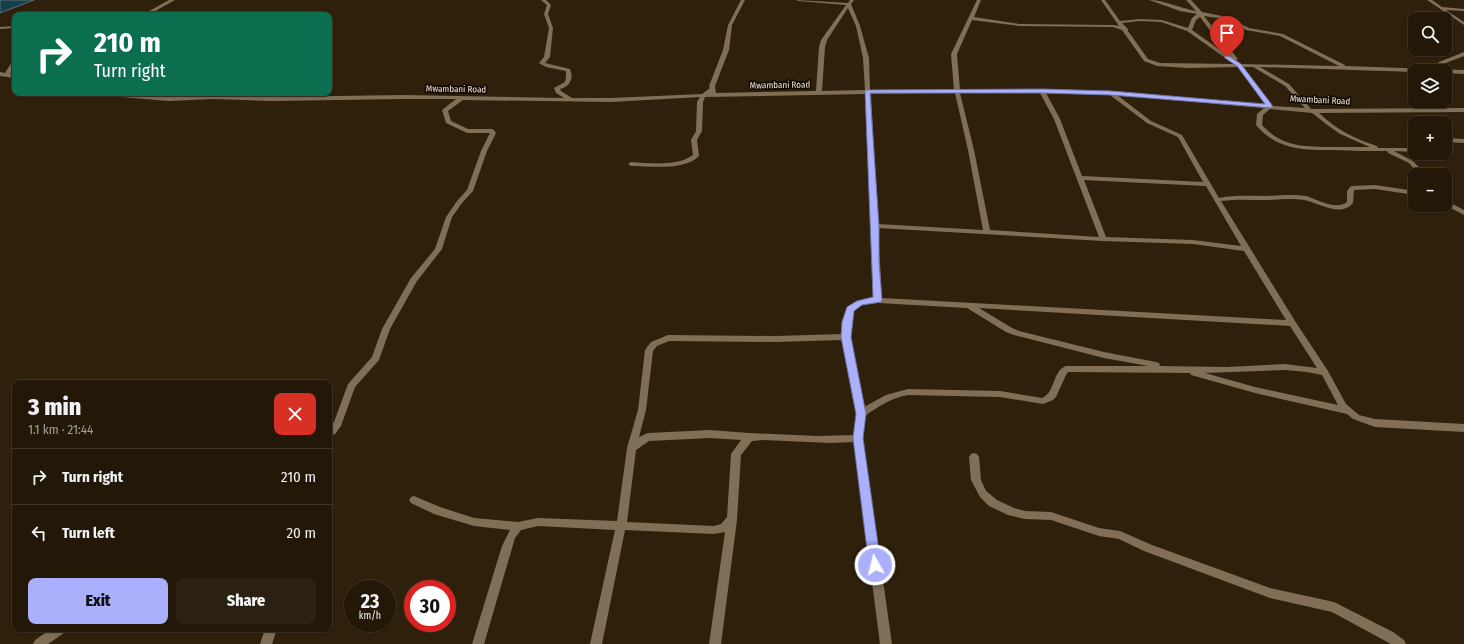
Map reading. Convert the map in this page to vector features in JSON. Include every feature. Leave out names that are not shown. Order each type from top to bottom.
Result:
[{"type":"street","points":[[150,12],[173,0]]},
{"type":"street","points":[[543,0],[549,5],[546,14],[551,28],[547,57],[542,63],[544,65],[552,65],[568,70],[568,82],[564,86],[557,88],[558,92],[572,99]]},
{"type":"street","points":[[713,92],[726,50],[730,25],[743,0]]},
{"type":"street","points":[[798,0],[850,2]]},
{"type":"street","points":[[979,0],[954,54],[957,91],[972,150],[987,232]]},
{"type":"street","points":[[1103,0],[1126,30],[1138,50],[1146,60],[1151,63],[1174,66],[1254,65],[1408,70]]},
{"type":"street","points":[[1152,0],[1201,14],[1225,18],[1252,31],[1281,35],[1329,60],[1349,68]]},
{"type":"street","points":[[1188,0],[1201,14],[1270,106],[1260,114],[1259,125],[1271,138],[1286,145],[1300,148],[1408,150]]},
{"type":"street","points":[[1429,0],[1446,12]]},
{"type":"street","points":[[850,2],[866,58],[878,300]]},
{"type":"street","points":[[819,93],[822,47],[824,40],[850,2]]},
{"type":"street","points":[[1440,8],[1464,10]]},
{"type":"street","points":[[1458,10],[1453,13],[1452,16],[1464,24]]},
{"type":"street","points":[[1189,30],[1194,19],[1201,14]]},
{"type":"street","points":[[971,18],[1019,25],[1112,26],[1126,30]]},
{"type":"street","points":[[1120,22],[1140,20],[1162,22],[1189,30],[1239,65]]},
{"type":"street","points":[[0,28],[12,27]]},
{"type":"street","points":[[1440,64],[1464,54]]},
{"type":"street","points":[[1254,65],[1287,84],[1312,110],[1348,138],[1386,150],[1411,162],[1417,168]]},
{"type":"street","points":[[7,74],[12,66]]},
{"type":"street","points":[[1452,71],[1464,72]]},
{"type":"street","points":[[0,74],[12,75]]},
{"type":"street","points":[[1042,91],[1057,119],[1081,178],[1103,239]]},
{"type":"street","name":"Mwambani Road","points":[[132,96],[169,99],[213,97],[272,99],[462,97],[611,100],[703,96],[713,92],[819,93],[1042,91],[1111,93],[1312,110],[1464,110]]},
{"type":"street","points":[[1111,93],[1149,122],[1180,136],[1187,145],[1217,200],[1248,248],[1292,323],[1325,373],[1343,406],[1356,417],[1375,423],[1464,428]]},
{"type":"street","points":[[631,164],[674,164],[692,160],[696,156],[694,140],[699,132],[700,102],[703,96]]},
{"type":"street","points":[[332,431],[338,424],[352,386],[376,358],[386,328],[414,280],[438,249],[449,217],[459,202],[470,191],[484,151],[493,133],[488,131],[467,131],[448,122],[445,110],[462,97]]},
{"type":"street","points":[[1452,140],[1464,141]]},
{"type":"street","points":[[1081,178],[1208,184]]},
{"type":"street","points":[[1217,200],[1238,197],[1285,197],[1312,200],[1332,207],[1341,207],[1348,206],[1350,203],[1350,191],[1352,188],[1375,187],[1408,192]]},
{"type":"street","points":[[1452,206],[1464,213]]},
{"type":"street","points":[[875,226],[1103,239],[1193,242],[1248,248]]},
{"type":"street","points":[[886,644],[858,438],[861,414],[846,337],[850,309],[860,303],[878,300],[1292,323]]},
{"type":"street","points":[[969,305],[1009,330],[1017,333],[1131,362],[1184,370],[1255,390],[1349,411]]},
{"type":"street","points":[[596,644],[621,526],[632,448],[642,410],[648,350],[654,344],[668,338],[776,339],[846,337]]},
{"type":"street","points":[[861,414],[880,401],[896,393],[908,392],[1000,394],[1043,401],[1053,395],[1062,373],[1066,369],[1227,370],[1285,367],[1325,373]]},
{"type":"street","points":[[632,448],[648,437],[710,434],[841,441],[858,438]]},
{"type":"street","points":[[716,644],[732,519],[736,454],[749,437]]},
{"type":"street","points":[[974,457],[976,480],[983,494],[994,503],[1012,512],[1025,515],[1051,516],[1099,532],[1120,535],[1148,548],[1270,593],[1334,607],[1389,636],[1400,644]]},
{"type":"street","points":[[414,500],[438,511],[474,522],[518,526],[538,522],[714,530],[724,528],[732,519]]},
{"type":"street","points":[[478,644],[506,546],[518,526]]},
{"type":"street","points":[[39,644],[56,632]]},
{"type":"street","points":[[266,644],[270,632]]},
{"type":"water","points":[[0,0],[34,0],[0,13]]},
{"type":"route","points":[[875,565],[858,438],[861,414],[846,337],[850,309],[860,303],[878,300],[867,92],[1042,91],[1111,93],[1270,106],[1239,65],[1227,57]]}]
